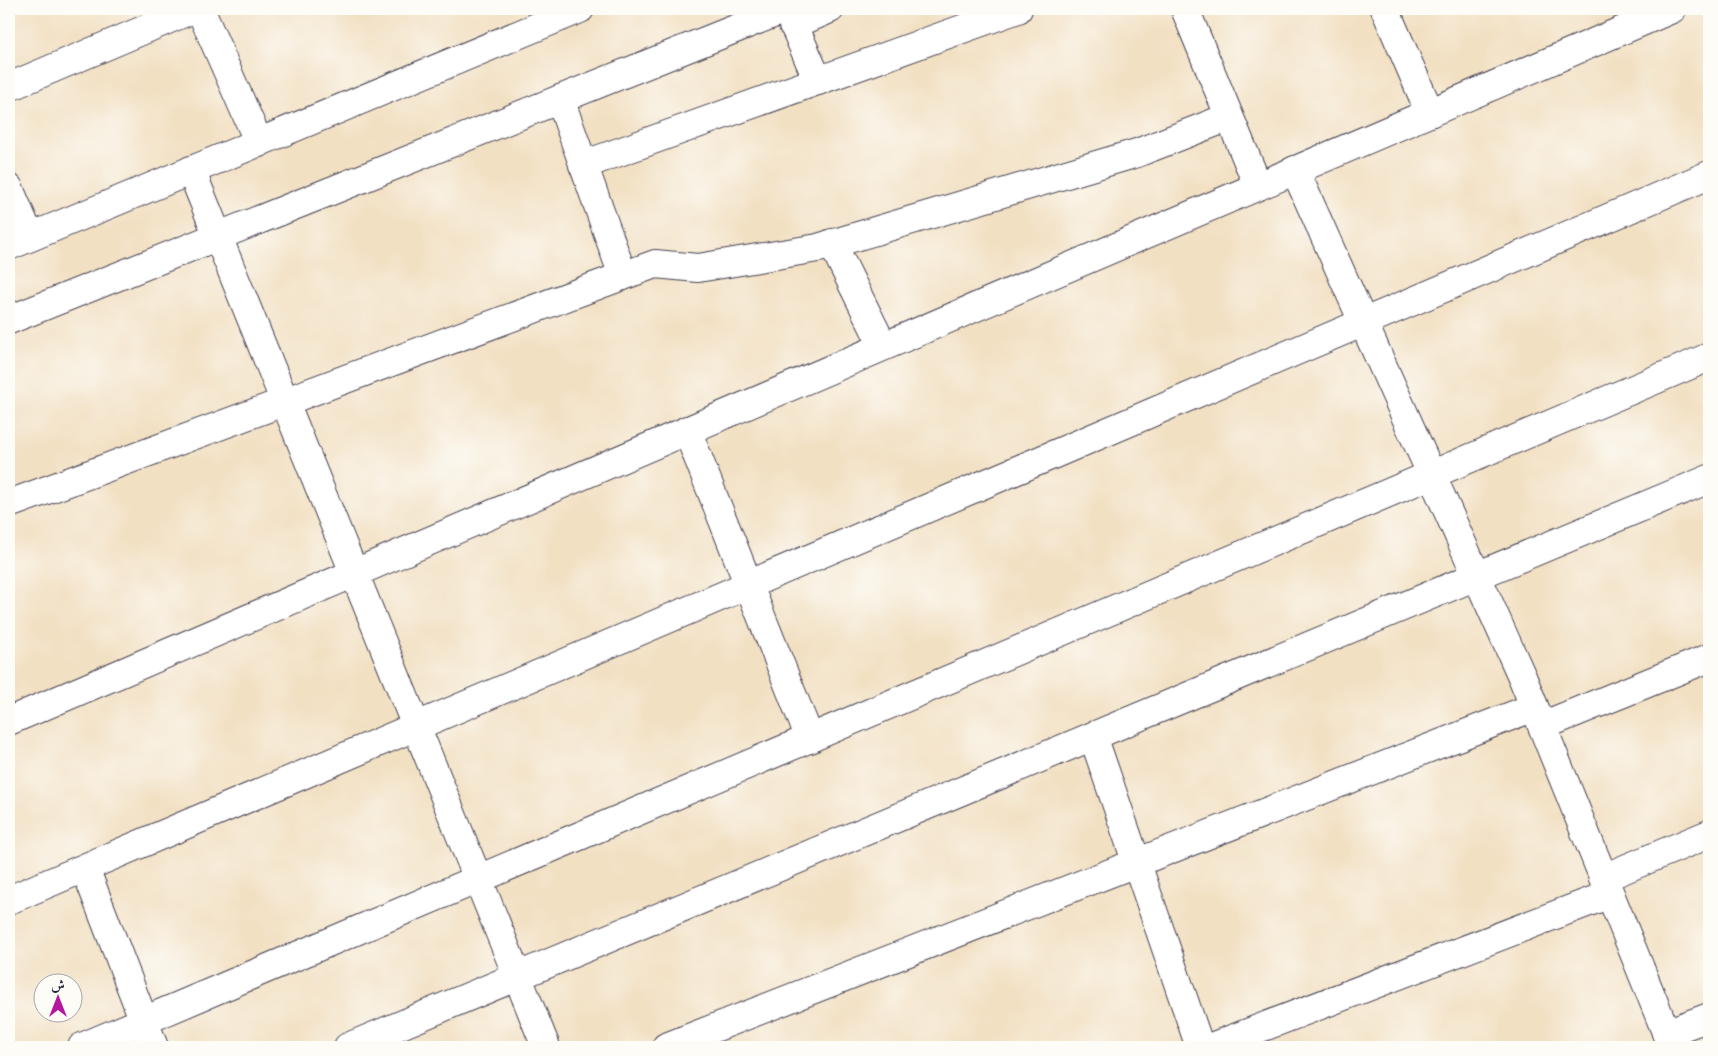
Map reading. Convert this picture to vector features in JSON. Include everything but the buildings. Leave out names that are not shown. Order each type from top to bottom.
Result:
[{"type":"street","points":[[9,87],[193,9]]},
{"type":"street","points":[[200,9],[259,143]]},
{"type":"street","points":[[9,188],[20,242],[580,9]]},
{"type":"street","points":[[9,320],[560,99],[788,14],[830,9]]},
{"type":"street","points":[[583,165],[1018,9]]},
{"type":"street","points":[[1185,9],[1258,186]]},
{"type":"street","points":[[1385,9],[1430,112]]},
{"type":"street","points":[[9,721],[1672,9]]},
{"type":"street","points":[[788,14],[818,81]]},
{"type":"street","points":[[560,99],[623,276]]},
{"type":"street","points":[[9,504],[655,264],[698,268],[818,248],[1137,153],[1229,117]]},
{"type":"street","points":[[191,170],[546,1047]]},
{"type":"street","points":[[1295,170],[1523,679],[1669,1040],[1709,1017]]},
{"type":"street","points":[[9,900],[1709,175]]},
{"type":"street","points":[[832,243],[884,346]]},
{"type":"street","points":[[82,1047],[1709,357]]},
{"type":"street","points":[[687,430],[810,739]]},
{"type":"street","points":[[348,1047],[1709,479]]},
{"type":"street","points":[[666,1047],[1136,863],[1538,716],[1709,658]]},
{"type":"street","points":[[1093,736],[1200,1047]]},
{"type":"street","points":[[1211,1047],[1606,886],[1709,834]]},
{"type":"street","points":[[84,868],[154,1047]]}]
